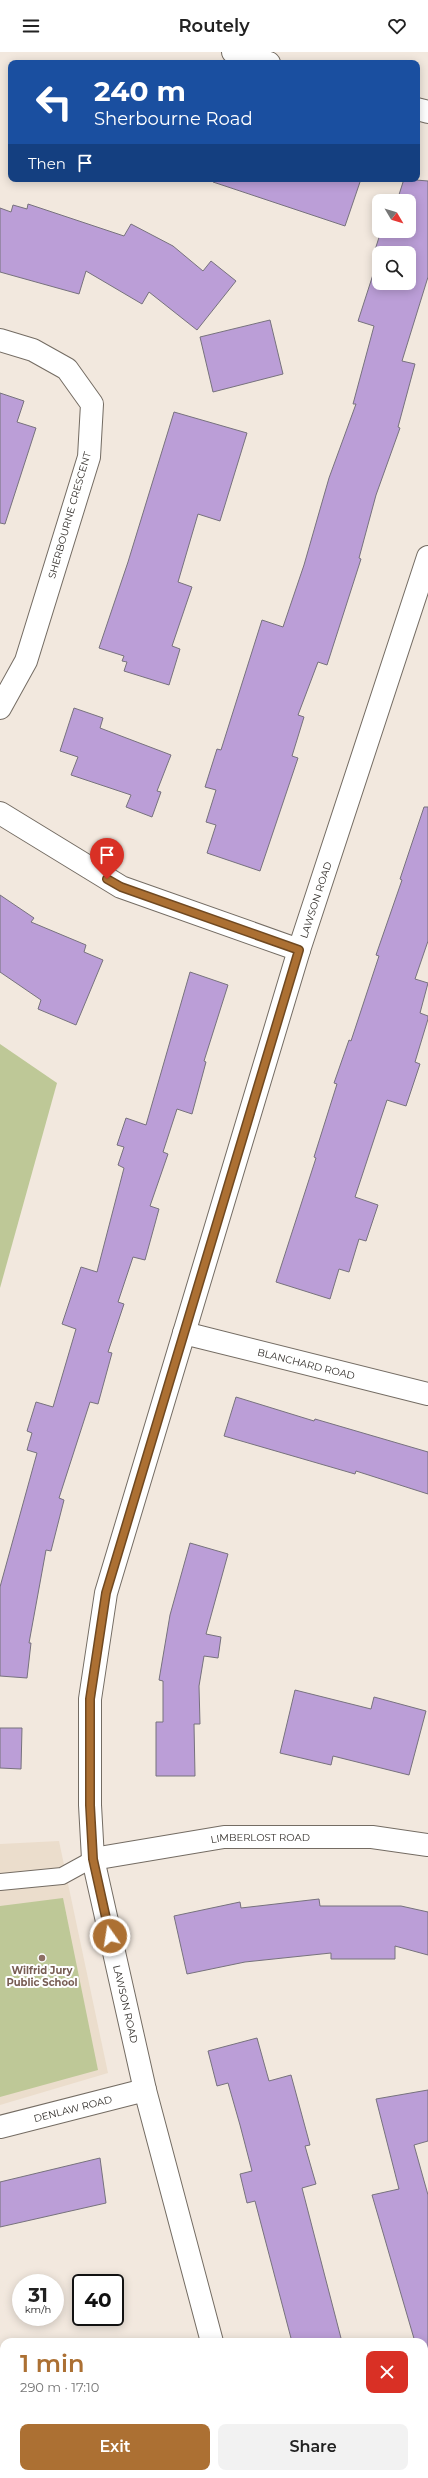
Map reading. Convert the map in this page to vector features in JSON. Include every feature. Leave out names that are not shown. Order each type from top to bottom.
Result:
[{"type":"street","points":[[233,52],[259,60]]},
{"type":"street","name":"SHERBOURNE CRESCENT","points":[[0,340],[33,350],[67,369],[92,404],[88,457],[26,661],[0,708]]},
{"type":"street","name":"LAWSON ROAD","points":[[211,2338],[145,2090],[93,1859],[90,1805],[90,1699],[106,1593],[299,950],[428,557]]},
{"type":"street","points":[[0,813],[121,887],[299,950]]},
{"type":"street","name":"BLANCHARD ROAD","points":[[184,1332],[428,1394]]},
{"type":"street","name":"LIMBERLOST ROAD","points":[[93,1859],[224,1837],[372,1837],[428,1845]]},
{"type":"street","name":"DENLAW ROAD","points":[[0,2127],[145,2090]]},
{"type":"lane","points":[[0,1882],[62,1876],[93,1859]]},
{"type":"shaded area","name":"Wilfrid Jury Public School","points":[[59,1841],[108,2073],[0,2105],[0,1844]]},
{"type":"green space","points":[[0,1044],[57,1083],[0,1288]]},
{"type":"green space","name":"Wilfrid Jury Public School","points":[[63,1898],[98,2070],[0,2097],[0,1906]]},
{"type":"building","points":[[428,181],[428,277],[402,361],[415,364],[398,427],[400,428],[376,495],[359,558],[361,559],[327,665],[318,662],[298,715],[304,717],[292,756],[298,758],[260,871],[207,853],[216,825],[206,822],[216,790],[205,787],[217,749],[221,750],[262,620],[283,627],[304,565],[329,478],[356,404],[353,404],[374,326],[358,321],[372,278],[372,290],[416,290],[416,246],[376,246],[379,238],[416,238],[416,194],[399,194],[403,182]]},
{"type":"building","points":[[213,182],[360,182],[345,226]]},
{"type":"building","points":[[28,204],[124,236],[131,224],[173,246],[203,271],[211,261],[236,281],[197,330],[149,292],[142,304],[86,271],[79,294],[0,272],[0,208],[11,212],[13,205],[27,209]]},
{"type":"building","points":[[270,320],[283,374],[213,392],[200,337]]},
{"type":"building","points":[[0,393],[24,401],[17,422],[36,428],[5,524],[0,523]]},
{"type":"building","points":[[174,412],[247,433],[220,521],[198,514],[178,582],[192,587],[172,646],[180,649],[169,685],[124,671],[127,662],[122,661],[124,656],[99,648],[128,562]]},
{"type":"building","points":[[74,708],[103,718],[100,728],[171,755],[157,791],[161,792],[152,817],[126,807],[131,795],[71,775],[78,757],[60,751]]},
{"type":"building","points":[[424,807],[428,807],[428,941],[415,979],[428,983],[420,1013],[428,1016],[428,1019],[415,1062],[420,1064],[406,1106],[387,1100],[355,1197],[378,1205],[366,1241],[359,1239],[349,1272],[339,1269],[330,1299],[276,1282],[316,1158],[314,1157],[337,1084],[334,1083],[349,1040],[351,1041],[379,956],[376,955],[402,880],[400,879]]},
{"type":"building","points":[[0,895],[34,918],[31,922],[86,945],[84,952],[103,960],[76,1025],[38,1009],[41,1000],[0,972]]},
{"type":"building","points":[[190,972],[228,985],[204,1061],[206,1062],[192,1114],[177,1109],[163,1152],[168,1154],[150,1206],[159,1209],[145,1260],[133,1257],[118,1302],[124,1304],[108,1352],[112,1353],[98,1404],[90,1402],[59,1498],[64,1500],[51,1551],[46,1550],[29,1643],[31,1643],[27,1678],[0,1676],[0,1587],[37,1453],[27,1450],[32,1433],[27,1431],[36,1402],[53,1407],[76,1329],[62,1324],[81,1267],[97,1272],[124,1168],[118,1165],[124,1147],[117,1145],[126,1118],[146,1125]]},
{"type":"building","points":[[236,1397],[314,1421],[315,1419],[428,1452],[428,1494],[356,1471],[355,1474],[224,1436]]},
{"type":"building","points":[[190,1543],[228,1554],[206,1634],[221,1637],[218,1658],[204,1656],[199,1686],[200,1724],[194,1724],[195,1776],[156,1776],[156,1722],[163,1722],[163,1681],[159,1680],[170,1615]]},
{"type":"building","points":[[295,1690],[371,1709],[374,1697],[426,1711],[409,1775],[333,1756],[331,1765],[280,1753]]},
{"type":"building","points":[[0,1728],[22,1728],[21,1769],[0,1768]]},
{"type":"building","points":[[319,1899],[320,1906],[401,1906],[428,1912],[428,1955],[395,1946],[395,1959],[331,1959],[331,1953],[245,1962],[187,1974],[174,1916],[240,1902],[241,1908]]},
{"type":"building","points":[[257,2038],[269,2081],[291,2075],[310,2145],[305,2146],[316,2184],[302,2188],[341,2338],[291,2338],[255,2201],[247,2203],[240,2174],[252,2171],[228,2083],[217,2086],[208,2051]]},
{"type":"building","points":[[428,2090],[428,2141],[414,2145],[428,2195],[428,2338],[414,2338],[372,2195],[399,2189],[376,2099]]},
{"type":"building","points":[[100,2158],[106,2203],[0,2227],[0,2182]]},
{"type":"place","name":"Wilfrid Jury Public School","points":[[42,1958]]},
{"type":"route","points":[[107,879],[121,887],[299,950],[106,1593],[90,1699],[90,1805],[93,1859],[110,1936]]}]
